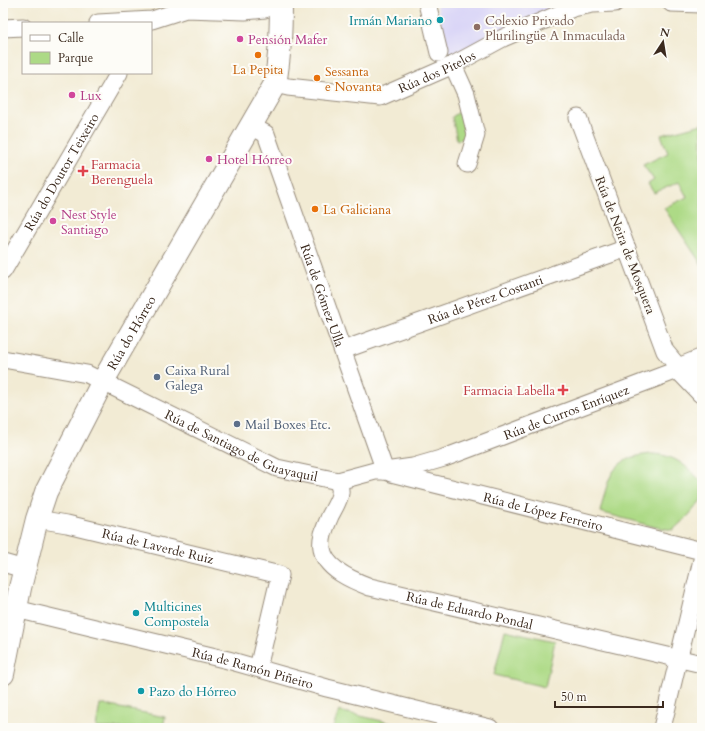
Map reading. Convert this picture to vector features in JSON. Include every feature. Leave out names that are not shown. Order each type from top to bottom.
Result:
[{"type":"street","points":[[151,22],[186,6],[245,11],[265,9],[273,3]]},
{"type":"street","name":"Rúa do Hórreo","points":[[3,674],[24,569],[37,519],[46,492],[103,381],[275,84],[278,68],[281,3]]},
{"type":"street","points":[[427,3],[439,53]]},
{"type":"street","name":"Rúa dos Pitelos","points":[[275,84],[288,87],[380,97],[453,65],[503,38],[573,8],[592,4],[614,3]]},
{"type":"street","points":[[671,3],[702,4]]},
{"type":"street","points":[[3,28],[22,27]]},
{"type":"street","points":[[453,65],[466,94],[476,135],[467,164]]},
{"type":"street","name":"Rúa do Doutor Teixeiro","points":[[3,271],[118,74]]},
{"type":"street","name":"Rúa de Neira de Mosquera","points":[[578,118],[665,351],[680,369]]},
{"type":"street","name":"Rúa de Gómez Ulla","points":[[251,126],[266,134],[385,471]]},
{"type":"street","name":"Rúa de Pérez Costanti","points":[[343,350],[627,248]]},
{"type":"street","name":"Rúa de Santiago de Guayaquil","points":[[3,359],[87,374],[277,468],[338,481],[375,471],[385,471]]},
{"type":"street","name":"Rúa de Curros Enríquez","points":[[385,471],[429,462],[702,360]]},
{"type":"street","points":[[680,369],[702,392]]},
{"type":"street","points":[[428,483],[425,472],[429,462]]},
{"type":"street","name":"Rúa de López Ferreiro","points":[[385,471],[702,551]]},
{"type":"street","name":"Rúa de Eduardo Pondal","points":[[338,481],[340,493],[325,529],[322,548],[324,557],[330,564],[340,573],[355,581],[370,587],[702,664]]},
{"type":"street","name":"Rúa de Laverde Ruiz","points":[[37,519],[82,528],[280,575],[258,668]]},
{"type":"street","points":[[662,728],[702,560]]},
{"type":"street","points":[[3,563],[24,569]]},
{"type":"street","name":"Rúa de Ramón Piñeiro","points":[[16,609],[258,668],[326,688],[490,728]]},
{"type":"shaded area","name":"Colexio Privado Plurilingüe A Inmaculada","points":[[436,3],[562,3],[449,57]]},
{"type":"green space","points":[[465,108],[470,137],[457,140],[452,117]]},
{"type":"green space","points":[[702,124],[702,265],[664,208],[687,197],[679,182],[654,193],[648,184],[654,180],[643,165],[668,153],[661,135]]},
{"type":"green space","points":[[652,454],[668,457],[680,462],[702,482],[702,499],[689,515],[673,530],[655,527],[600,512],[609,479],[619,464],[627,459]]},
{"type":"green space","points":[[505,630],[555,641],[545,687],[494,675]]},
{"type":"green space","points":[[100,704],[165,717],[163,728],[96,728]]},
{"type":"green space","points":[[339,711],[412,728],[333,728]]},
{"type":"place","name":"Irmán Mariano","points":[[440,20]]},
{"type":"place","name":"Colexio Privado Plurilingüe A Inmaculada","points":[[477,27]]},
{"type":"place","name":"Pensión Mafer","points":[[240,39]]},
{"type":"place","name":"La Pepita","points":[[258,55]]},
{"type":"place","name":"Sessanta e Novanta","points":[[317,78]]},
{"type":"place","name":"Lux","points":[[72,95]]},
{"type":"place","name":"Hotel Hórreo","points":[[209,159]]},
{"type":"place","name":"Farmacia Berenguela","points":[[83,171]]},
{"type":"place","name":"La Galiciana","points":[[315,209]]},
{"type":"place","name":"Nest Style Santiago","points":[[53,221]]},
{"type":"place","name":"Caixa Rural Galega","points":[[157,377]]},
{"type":"place","name":"Farmacia Labella","points":[[563,390]]},
{"type":"place","name":"Mail Boxes Etc.","points":[[237,424]]},
{"type":"place","name":"Multicines Compostela","points":[[136,613]]},
{"type":"place","name":"Pazo do Hórreo","points":[[141,691]]}]
